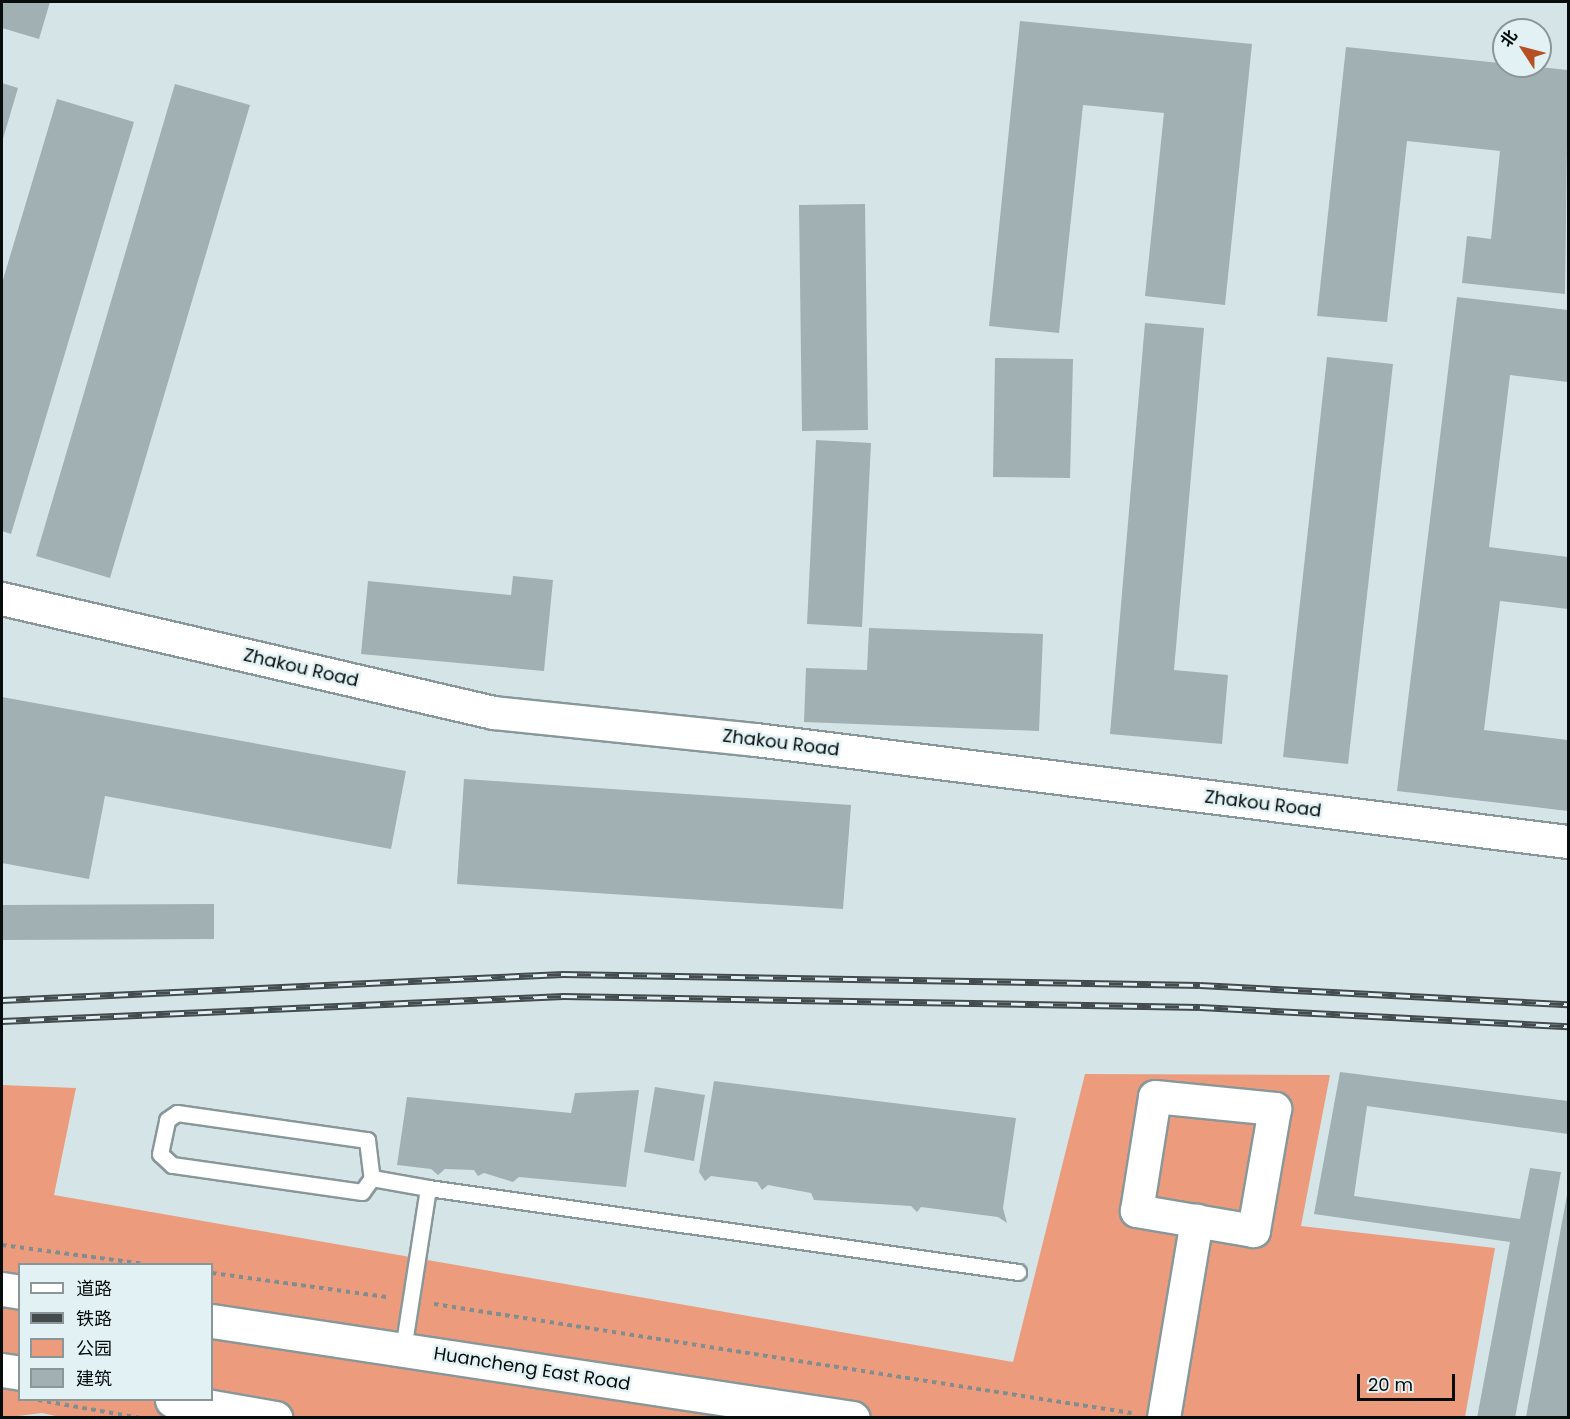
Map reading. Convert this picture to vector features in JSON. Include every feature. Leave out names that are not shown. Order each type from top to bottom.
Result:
[{"type":"main road","points":[[2,1289],[18,1292]]},
{"type":"main road","name":"Huancheng East Road","points":[[213,1321],[853,1418]]},
{"type":"main road","points":[[2,1370],[18,1373]]},
{"type":"main road","points":[[178,1401],[275,1418]]},
{"type":"street","name":"Zhakou Road","points":[[2,599],[494,713],[756,740],[1569,842]]},
{"type":"street","points":[[1155,1097],[1275,1109],[1254,1231],[1197,1221],[1137,1211],[1155,1097]]},
{"type":"street","points":[[1150,1416],[1197,1221]]},
{"type":"lane","points":[[177,1113],[366,1140],[372,1178],[362,1192],[172,1165],[160,1154],[167,1120],[177,1113]]},
{"type":"lane","points":[[372,1178],[428,1188],[1018,1272]]},
{"type":"lane","points":[[403,1350],[428,1188]]},
{"type":"path","points":[[2,1245],[137,1263]]},
{"type":"path","points":[[213,1273],[411,1300],[1150,1416]]},
{"type":"path","points":[[41,1401],[140,1418]]},
{"type":"green space","points":[[1085,1074],[1330,1075],[1301,1226],[1495,1248],[1465,1417],[65,1418],[42,1413],[2,1418],[2,1085],[76,1088],[54,1195],[1013,1362]]},
{"type":"building","points":[[2,2],[50,2],[39,39],[2,28]]},
{"type":"building","points":[[1020,21],[1252,44],[1225,305],[1145,296],[1164,113],[1083,105],[1059,333],[989,326]]},
{"type":"building","points":[[1346,47],[1492,62],[1492,78],[1552,78],[1552,68],[1568,70],[1565,294],[1462,283],[1467,236],[1491,239],[1500,151],[1407,141],[1387,322],[1317,316]]},
{"type":"building","points":[[2,83],[18,88],[2,142]]},
{"type":"building","points":[[175,84],[250,105],[110,578],[36,556]]},
{"type":"building","points":[[57,99],[134,122],[11,534],[2,531],[2,283]]},
{"type":"building","points":[[865,204],[868,430],[802,431],[799,205]]},
{"type":"building","points":[[1457,297],[1568,310],[1568,382],[1510,375],[1489,547],[1568,557],[1568,609],[1500,601],[1484,730],[1568,740],[1568,811],[1397,791]]},
{"type":"building","points":[[1145,323],[1204,328],[1174,670],[1228,675],[1222,744],[1110,734]]},
{"type":"building","points":[[1327,357],[1393,364],[1348,764],[1283,757]]},
{"type":"building","points":[[995,358],[1073,359],[1070,478],[993,477]]},
{"type":"building","points":[[816,440],[871,443],[862,627],[807,624]]},
{"type":"building","points":[[513,576],[553,580],[544,671],[361,654],[368,581],[511,595]]},
{"type":"building","points":[[869,628],[1043,634],[1039,731],[804,722],[806,668],[867,670]]},
{"type":"building","points":[[2,697],[406,771],[391,849],[105,796],[89,879],[2,863]]},
{"type":"building","points":[[464,779],[851,805],[843,909],[457,884]]},
{"type":"building","points":[[214,904],[214,939],[2,940],[2,905]]},
{"type":"building","points":[[1340,1072],[1568,1101],[1568,1134],[1367,1106],[1354,1196],[1520,1219],[1530,1168],[1561,1172],[1515,1418],[1477,1418],[1510,1242],[1314,1214]]},
{"type":"building","points":[[714,1081],[1016,1118],[1003,1208],[1007,1223],[998,1217],[921,1207],[917,1212],[911,1206],[814,1200],[811,1193],[768,1185],[762,1190],[757,1182],[711,1176],[705,1181],[699,1172]]},
{"type":"building","points":[[655,1087],[705,1095],[694,1161],[644,1152]]},
{"type":"building","points":[[639,1090],[626,1187],[519,1177],[513,1182],[484,1173],[478,1176],[474,1170],[445,1169],[438,1175],[431,1169],[397,1165],[407,1097],[571,1113],[575,1093]]},
{"type":"building","points":[[1567,1195],[1568,1418],[1526,1417]]},
{"type":"railway","points":[[2,1000],[563,974],[1200,985],[1568,1004]]},
{"type":"railway","points":[[2,1021],[563,996],[1200,1007],[1568,1026]]}]
